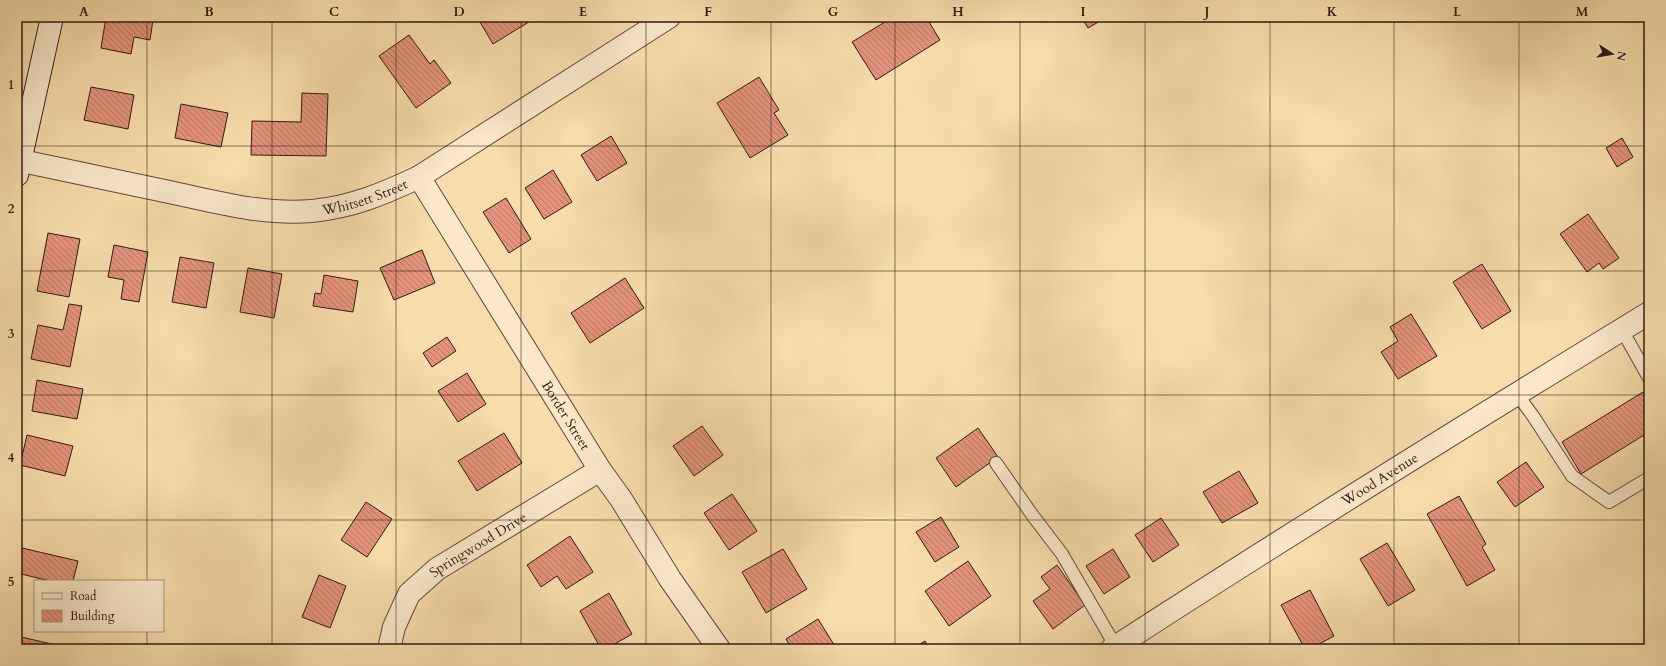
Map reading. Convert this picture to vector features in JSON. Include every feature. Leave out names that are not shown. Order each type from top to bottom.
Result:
[{"type":"street","points":[[18,165],[52,17]]},
{"type":"street","name":"Whitsett Street","points":[[18,165],[253,210],[313,210],[352,204],[382,195],[419,177],[669,17]]},
{"type":"street","name":"Border Street","points":[[419,177],[600,470],[621,499],[670,578],[719,649]]},
{"type":"street","name":"Wood Avenue","points":[[1114,648],[1222,578],[1516,393],[1649,313]]},
{"type":"street","name":"Springwood Drive","points":[[389,649],[394,627],[409,594],[437,569],[600,470]]},
{"type":"lane","points":[[1622,330],[1649,378]]},
{"type":"lane","points":[[1516,393],[1533,416],[1572,476],[1609,502],[1649,478]]},
{"type":"lane","points":[[996,463],[1062,554],[1114,648]]},
{"type":"building","points":[[106,17],[136,17],[153,20],[150,40],[134,37],[131,54],[101,48]]},
{"type":"building","points":[[477,17],[531,17],[532,20],[493,44]]},
{"type":"building","points":[[893,17],[926,17],[940,40],[876,80],[852,42]]},
{"type":"building","points":[[1081,17],[1107,17],[1088,28]]},
{"type":"building","points":[[409,35],[430,64],[434,60],[451,83],[416,108],[379,56]]},
{"type":"building","points":[[759,77],[779,110],[774,113],[788,135],[750,158],[717,103]]},
{"type":"building","points":[[91,87],[134,95],[128,129],[84,120]]},
{"type":"building","points":[[302,93],[328,94],[326,156],[251,155],[252,121],[301,122]]},
{"type":"building","points":[[181,104],[228,113],[221,147],[175,138]]},
{"type":"building","points":[[611,136],[627,163],[597,181],[581,155]]},
{"type":"building","points":[[1622,138],[1633,157],[1617,167],[1606,148]]},
{"type":"building","points":[[553,170],[572,202],[544,219],[525,188]]},
{"type":"building","points":[[506,198],[531,239],[509,253],[483,212]]},
{"type":"building","points":[[1588,214],[1619,258],[1603,269],[1599,263],[1587,272],[1560,234]]},
{"type":"building","points":[[48,233],[80,239],[69,297],[37,291]]},
{"type":"building","points":[[114,245],[148,252],[139,302],[121,299],[124,280],[108,277]]},
{"type":"building","points":[[422,250],[435,283],[394,300],[380,268]]},
{"type":"building","points":[[180,257],[214,263],[206,308],[172,302]]},
{"type":"building","points":[[1482,264],[1511,311],[1482,329],[1453,282]]},
{"type":"building","points":[[248,268],[282,274],[274,318],[240,312]]},
{"type":"building","points":[[324,275],[358,281],[353,312],[313,306],[315,293],[321,294]]},
{"type":"building","points":[[625,278],[644,308],[590,343],[571,313]]},
{"type":"building","points":[[69,304],[82,306],[70,367],[31,359],[38,325],[63,330]]},
{"type":"building","points":[[1411,314],[1437,356],[1398,379],[1381,352],[1398,341],[1390,327]]},
{"type":"building","points":[[447,337],[456,351],[432,367],[423,353]]},
{"type":"building","points":[[467,373],[486,404],[458,422],[438,391]]},
{"type":"building","points":[[37,380],[83,389],[77,419],[32,411]]},
{"type":"building","points":[[1643,392],[1649,402],[1649,432],[1581,474],[1562,442]]},
{"type":"building","points":[[702,426],[723,455],[694,476],[673,446]]},
{"type":"building","points":[[978,428],[998,457],[956,487],[936,458]]},
{"type":"building","points":[[504,433],[522,463],[477,491],[458,461]]},
{"type":"building","points":[[27,435],[73,446],[65,476],[20,465]]},
{"type":"building","points":[[1526,462],[1544,487],[1515,507],[1497,482]]},
{"type":"building","points":[[1239,471],[1258,503],[1222,523],[1203,492]]},
{"type":"building","points":[[732,494],[757,531],[729,550],[704,513]]},
{"type":"building","points":[[1459,496],[1486,544],[1482,547],[1495,570],[1467,586],[1427,514]]},
{"type":"building","points":[[366,502],[392,519],[367,557],[341,540]]},
{"type":"building","points":[[941,517],[959,547],[935,562],[916,532]]},
{"type":"building","points":[[1161,518],[1179,545],[1153,562],[1135,535]]},
{"type":"building","points":[[570,536],[593,572],[566,589],[557,576],[541,587],[527,565]]},
{"type":"building","points":[[1387,543],[1415,590],[1388,606],[1360,559]]},
{"type":"building","points":[[22,548],[78,561],[73,580],[46,580],[17,573]]},
{"type":"building","points":[[783,549],[807,589],[766,613],[742,572]]},
{"type":"building","points":[[1113,549],[1130,577],[1104,594],[1086,566]]},
{"type":"building","points":[[968,561],[991,596],[949,626],[925,591]]},
{"type":"building","points":[[1057,565],[1085,605],[1053,629],[1033,601],[1050,589],[1041,577]]},
{"type":"building","points":[[319,575],[346,586],[330,628],[302,617]]},
{"type":"building","points":[[1310,590],[1334,636],[1310,649],[1305,649],[1281,605]]},
{"type":"building","points":[[609,593],[632,634],[606,649],[601,649],[580,611]]},
{"type":"building","points":[[818,619],[836,648],[792,649],[786,639]]},
{"type":"building","points":[[17,636],[56,645],[55,649],[17,649]]},
{"type":"building","points":[[925,641],[929,649],[912,649]]}]
